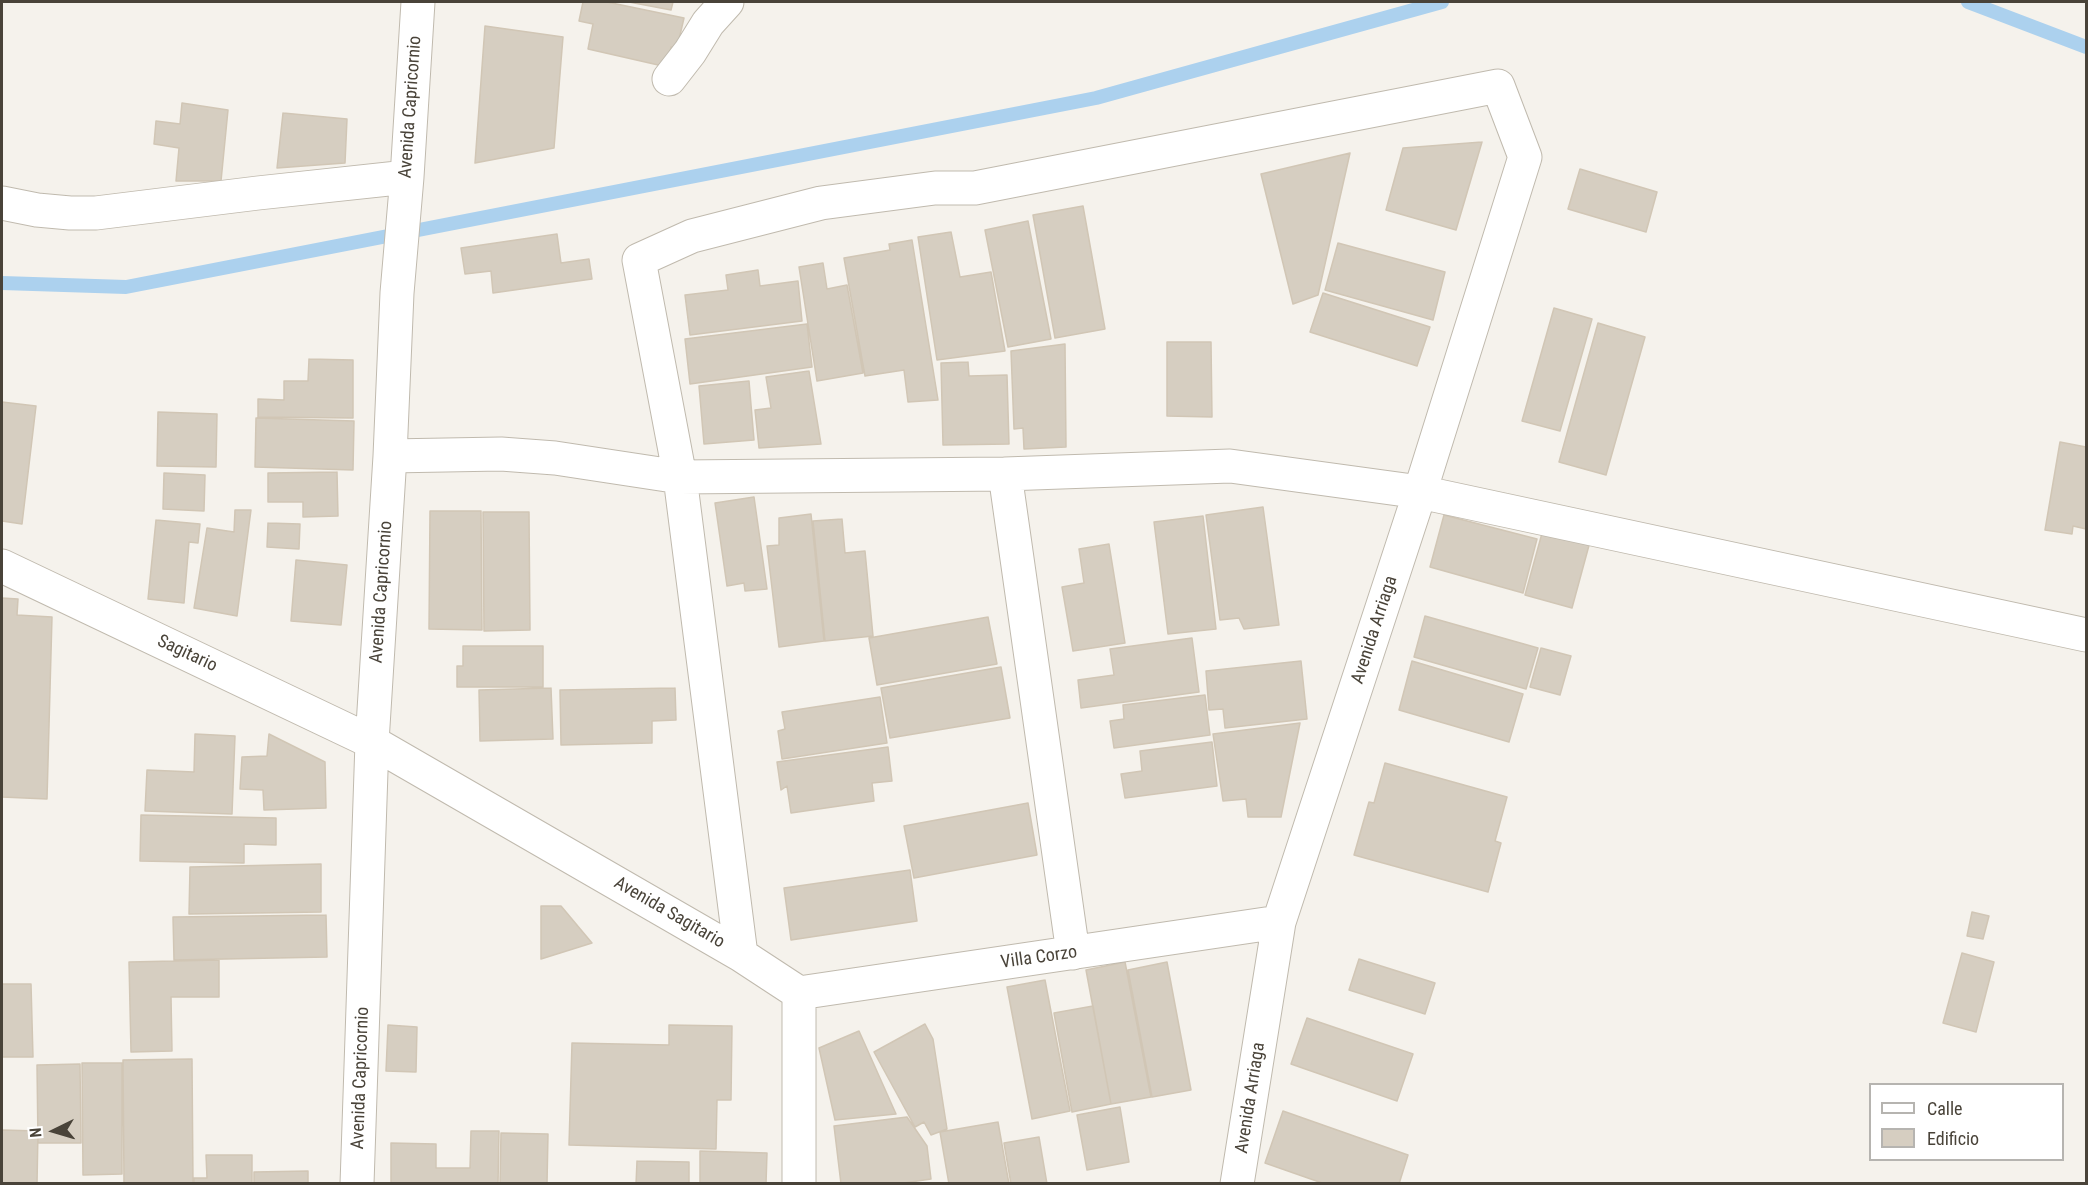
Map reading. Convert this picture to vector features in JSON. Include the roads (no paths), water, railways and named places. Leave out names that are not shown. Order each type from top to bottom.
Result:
[{"type":"street","name":"Avenida Capricornio","points":[[357,1184],[372,742],[390,456],[397,293],[418,2]]},
{"type":"street","points":[[669,80],[718,12]]},
{"type":"street","name":"Avenida Arriaga","points":[[681,477],[639,260],[692,236],[821,203],[935,188],[975,188],[1498,86],[1525,157],[1420,492],[1279,922],[1237,1184]]},
{"type":"street","points":[[2,203],[37,210],[96,213],[258,193],[406,185]]},
{"type":"street","points":[[390,456],[512,454],[555,458],[681,477],[1005,474],[1230,466],[1420,492],[2086,635]]},
{"type":"street","points":[[1005,474],[1073,952]]},
{"type":"street","points":[[681,477],[741,955]]},
{"type":"street","name":"Sagitario","points":[[2,566],[372,742]]},
{"type":"street","name":"Avenida Sagitario","points":[[372,742],[741,955],[799,993]]},
{"type":"street","name":"Villa Corzo","points":[[799,993],[1279,922]]},
{"type":"street","points":[[799,993],[799,1184]]},
{"type":"waterway","points":[[2,283],[126,287],[1096,98],[1442,2]]},
{"type":"waterway","points":[[1968,2],[2086,47]]}]
